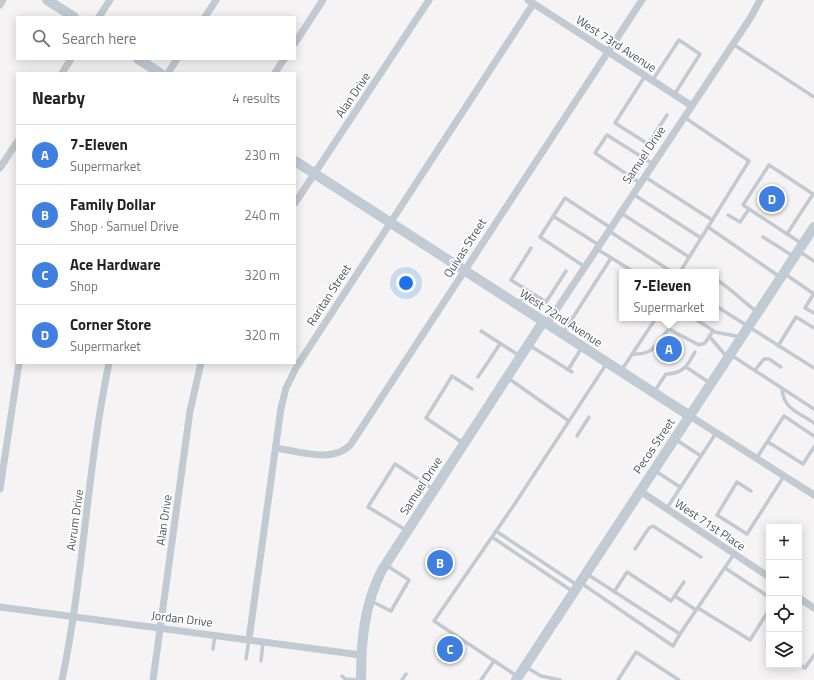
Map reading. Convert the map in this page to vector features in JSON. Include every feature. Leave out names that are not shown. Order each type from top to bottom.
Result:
[{"type":"main road","points":[[48,0],[72,16]]},
{"type":"main road","points":[[140,60],[158,72]]},
{"type":"main road","name":"West 72nd Avenue","points":[[296,162],[690,416]]},
{"type":"main road","name":"Pecos Street","points":[[517,678],[814,227]]},
{"type":"main road","name":"Samuel Drive","points":[[361,680],[363,631],[373,588],[386,564],[434,489],[528,345],[545,323]]},
{"type":"street","points":[[0,5],[3,0]]},
{"type":"street","points":[[100,16],[110,0]]},
{"type":"street","points":[[206,16],[216,0]]},
{"type":"street","points":[[296,41],[323,0]]},
{"type":"street","name":"Alan Drive","points":[[296,201],[429,0]]},
{"type":"street","name":"Quivas Street","points":[[276,448],[326,455],[340,453],[348,448],[642,0]]},
{"type":"street","name":"Samuel Drive","points":[[545,323],[585,267],[643,180],[733,44],[760,0]]},
{"type":"street","name":"West 73rd Avenue","points":[[530,2],[692,106]]},
{"type":"street","name":"Raritan Street","points":[[249,639],[283,396],[292,374],[530,2]]},
{"type":"street","points":[[63,72],[70,60]]},
{"type":"street","points":[[169,72],[176,60]]},
{"type":"street","points":[[276,72],[283,60]]},
{"type":"street","points":[[0,168],[16,144]]},
{"type":"street","points":[[0,489],[19,364]]},
{"type":"street","name":"Avrum Drive","points":[[62,680],[74,616],[85,524],[109,364]]},
{"type":"street","name":"Alan Drive","points":[[153,680],[190,411],[201,364]]},
{"type":"street","name":"West 72nd Avenue","points":[[690,416],[814,495]]},
{"type":"street","name":"West 71st Place","points":[[640,491],[766,576]]},
{"type":"street","points":[[802,600],[814,608]]},
{"type":"street","name":"Jordan Drive","points":[[0,607],[361,654]]},
{"type":"lane","points":[[652,81],[678,40],[700,54],[674,95]]},
{"type":"lane","points":[[733,44],[814,97]]},
{"type":"lane","points":[[645,76],[615,123],[648,144],[667,114]]},
{"type":"lane","points":[[682,269],[749,161],[684,118]]},
{"type":"lane","points":[[653,164],[607,135],[595,153],[712,220]]},
{"type":"lane","points":[[787,234],[813,194],[769,165],[743,205],[787,234],[798,251]]},
{"type":"lane","points":[[633,194],[701,238]]},
{"type":"lane","points":[[585,267],[540,237],[565,198],[668,269]]},
{"type":"lane","points":[[728,215],[740,222],[749,209]]},
{"type":"lane","points":[[621,213],[689,257]]},
{"type":"lane","points":[[553,216],[629,269]]},
{"type":"lane","points":[[708,227],[782,275],[814,293],[805,308],[814,313]]},
{"type":"lane","points":[[763,237],[798,251],[814,261]]},
{"type":"lane","points":[[531,248],[511,280],[526,290],[546,302],[566,271]]},
{"type":"lane","points":[[563,334],[612,258]]},
{"type":"lane","points":[[719,281],[735,292],[758,313]]},
{"type":"lane","points":[[517,305],[526,290]]},
{"type":"lane","points":[[719,308],[814,368]]},
{"type":"lane","points":[[778,346],[796,317],[814,328]]},
{"type":"lane","points":[[621,372],[654,321]]},
{"type":"lane","points":[[698,321],[713,331],[742,337]]},
{"type":"lane","points":[[632,354],[644,354],[654,349],[662,336],[669,329],[699,345],[705,343],[713,331]]},
{"type":"lane","points":[[481,332],[520,357]]},
{"type":"lane","points":[[709,336],[729,356],[755,370],[814,409]]},
{"type":"lane","points":[[478,377],[500,344]]},
{"type":"lane","points":[[528,345],[570,371],[582,347]]},
{"type":"lane","points":[[654,393],[666,374],[676,374],[686,367],[695,352]]},
{"type":"lane","points":[[755,370],[764,359],[769,359],[781,367]]},
{"type":"lane","points":[[517,678],[434,621],[492,537],[607,363]]},
{"type":"lane","points":[[686,367],[711,384]]},
{"type":"lane","points":[[464,444],[426,418],[452,376],[472,389]]},
{"type":"lane","points":[[507,377],[569,421]]},
{"type":"lane","points":[[782,388],[782,398],[786,404],[814,423]]},
{"type":"lane","points":[[756,459],[784,416],[814,436]]},
{"type":"lane","points":[[577,436],[588,417]]},
{"type":"lane","points":[[666,509],[716,433]]},
{"type":"lane","points":[[674,439],[701,456]]},
{"type":"lane","points":[[768,442],[803,464],[814,447]]},
{"type":"lane","points":[[407,531],[368,507],[395,464],[434,489]]},
{"type":"lane","points":[[654,470],[680,487]]},
{"type":"lane","points":[[751,491],[737,482],[717,515],[747,534],[784,476]]},
{"type":"lane","points":[[635,549],[649,528],[653,526],[701,557]]},
{"type":"lane","points":[[496,531],[577,587]]},
{"type":"lane","points":[[492,537],[673,646],[734,554]]},
{"type":"lane","points":[[369,600],[391,611],[409,580],[386,564]]},
{"type":"lane","points":[[725,568],[767,596]]},
{"type":"lane","points":[[614,592],[627,572],[671,601],[684,582]]},
{"type":"lane","points":[[586,573],[680,634]]},
{"type":"lane","points":[[675,596],[750,640],[766,615]]},
{"type":"lane","points":[[213,649],[215,634]]},
{"type":"lane","points":[[246,660],[249,639]]},
{"type":"lane","points":[[261,662],[264,641]]},
{"type":"lane","points":[[618,680],[636,652],[679,680]]},
{"type":"lane","points":[[802,666],[805,668],[814,655]]},
{"type":"lane","points":[[481,680],[494,661]]},
{"type":"lane","points":[[525,666],[541,676],[557,679]]},
{"type":"lane","points":[[402,680],[406,674]]},
{"type":"lane","points":[[342,676],[345,679],[361,680]]},
{"type":"place","name":"Corner Store","points":[[772,199]]},
{"type":"place","name":"7-Eleven","points":[[669,349]]},
{"type":"place","name":"Family Dollar","points":[[440,563]]},
{"type":"place","name":"Ace Hardware","points":[[450,649]]}]
